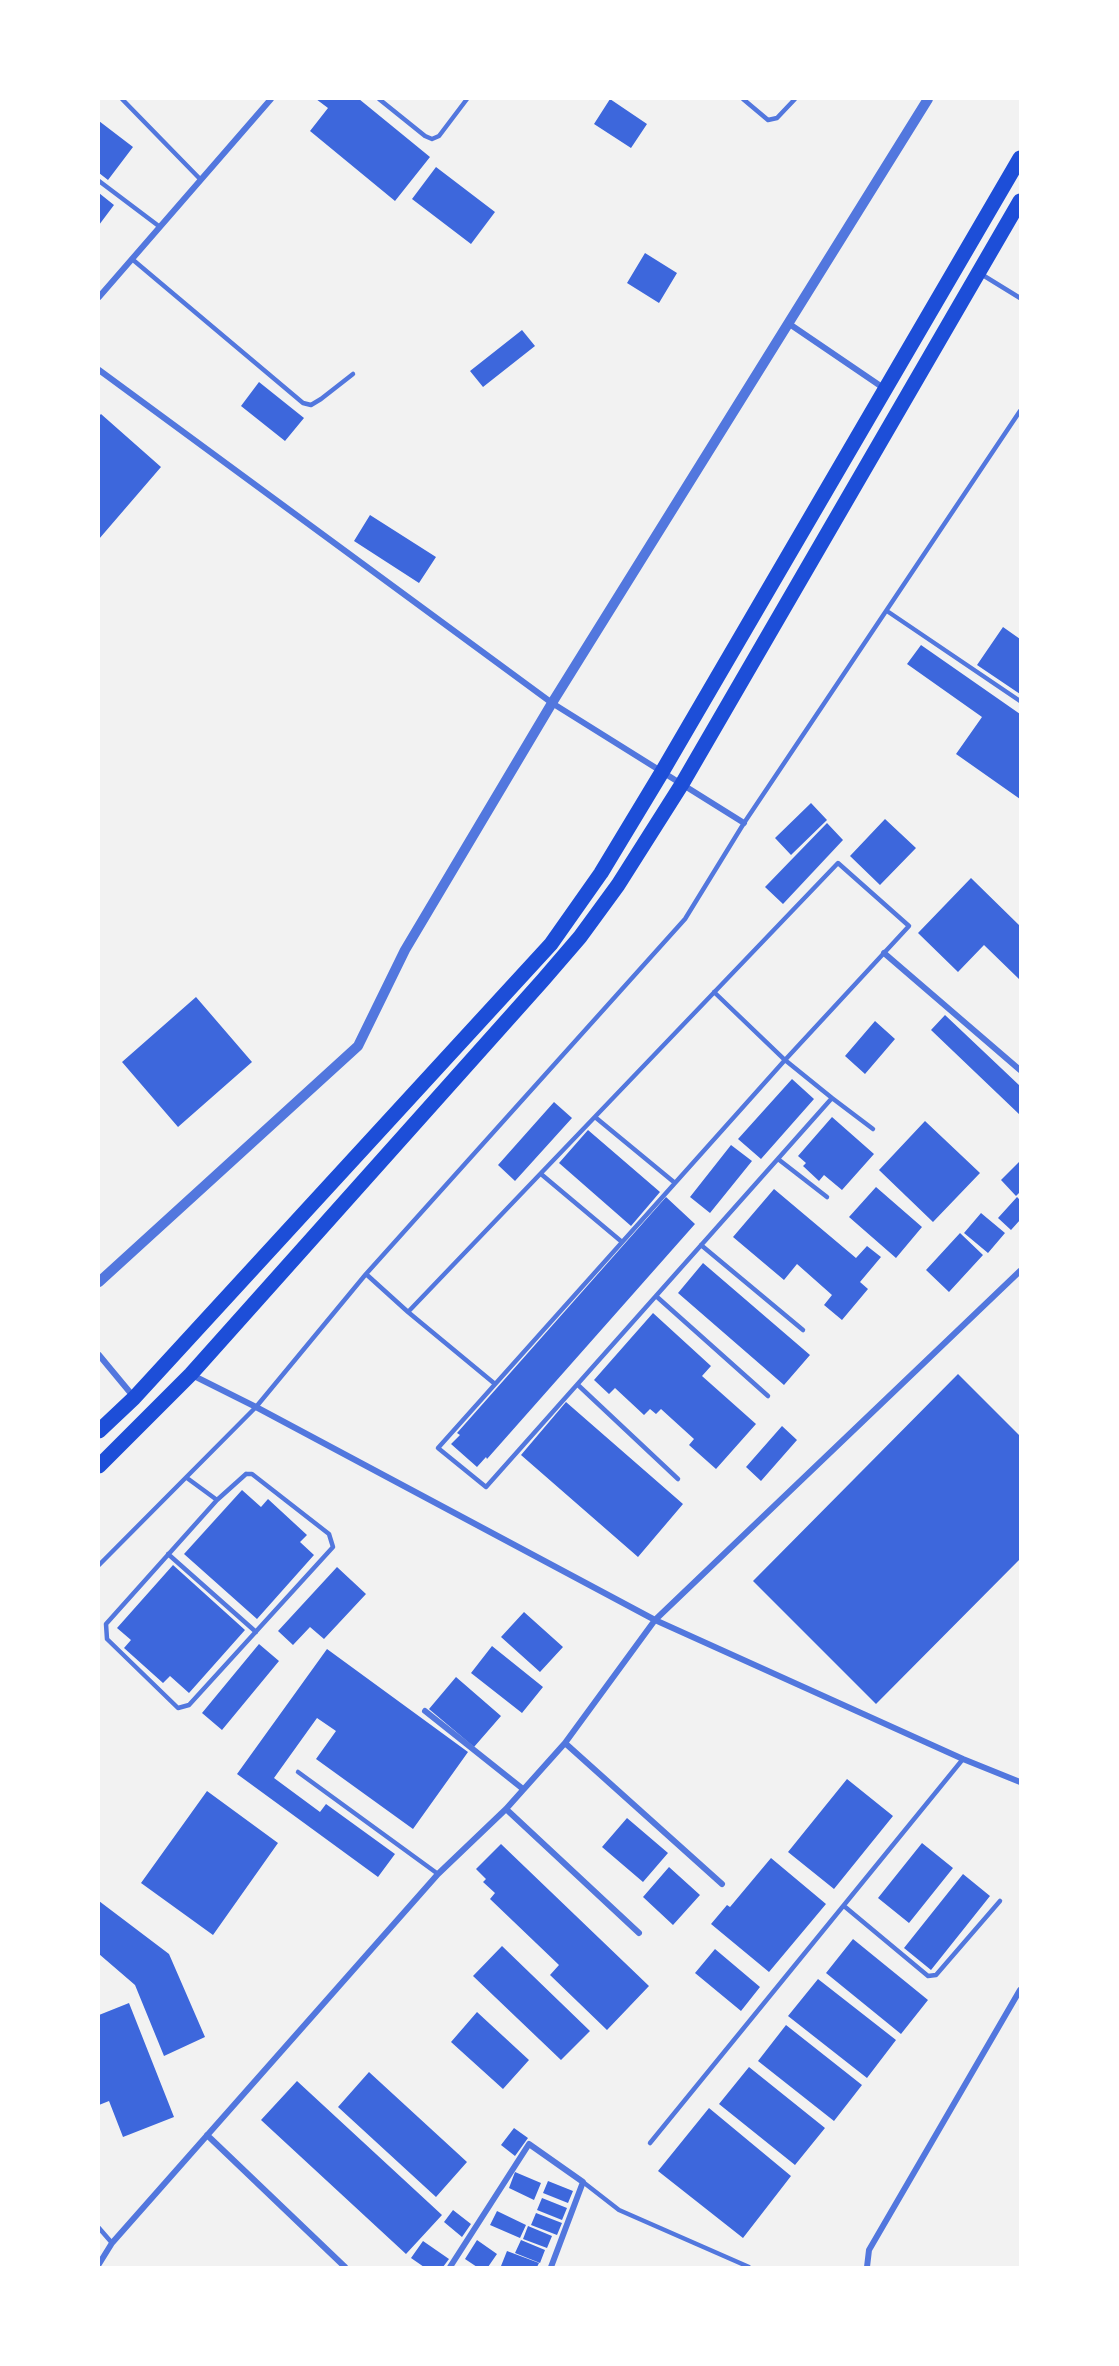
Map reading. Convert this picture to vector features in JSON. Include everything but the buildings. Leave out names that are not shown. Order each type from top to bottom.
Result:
[{"type":"main road","points":[[99,1431],[134,1398],[551,944],[601,873],[662,772],[1020,158]]},
{"type":"main road","points":[[99,1466],[191,1374],[580,937],[618,885],[682,784],[1020,201]]},
{"type":"street","points":[[99,297],[271,99]]},
{"type":"street","points":[[99,1282],[358,1046],[405,950],[552,703],[928,99]]},
{"type":"street","points":[[788,323],[886,389]]},
{"type":"street","points":[[99,370],[552,703],[744,823]]},
{"type":"street","points":[[885,953],[1020,1070]]},
{"type":"street","points":[[99,2264],[112,2243],[438,1874],[506,1809],[565,1743],[656,1620],[1020,1271]]},
{"type":"street","points":[[99,1355],[134,1398]]},
{"type":"street","points":[[191,1374],[656,1620],[963,1759],[1020,1782]]},
{"type":"street","points":[[425,1712],[523,1789]]},
{"type":"street","points":[[565,1743],[722,1884]]},
{"type":"street","points":[[506,1809],[639,1933]]},
{"type":"street","points":[[865,2266],[869,2250],[1020,1990]]},
{"type":"street","points":[[207,2135],[345,2267]]},
{"type":"street","points":[[450,2267],[529,2144],[583,2182],[551,2267]]},
{"type":"lane","points":[[122,99],[201,180]]},
{"type":"lane","points":[[379,99],[425,136],[432,139],[439,136],[467,99]]},
{"type":"lane","points":[[743,99],[768,120],[777,118],[795,99]]},
{"type":"lane","points":[[99,181],[160,227]]},
{"type":"lane","points":[[132,259],[303,403],[312,405],[353,374]]},
{"type":"lane","points":[[978,272],[1020,298]]},
{"type":"lane","points":[[99,1565],[256,1407],[366,1274],[685,919],[744,823],[1020,411]]},
{"type":"lane","points":[[887,611],[1020,701]]},
{"type":"lane","points":[[408,1312],[838,863],[909,926],[785,1060],[438,1448],[486,1487],[832,1098]]},
{"type":"lane","points":[[714,992],[785,1060],[873,1129]]},
{"type":"lane","points":[[595,1117],[675,1183]]},
{"type":"lane","points":[[778,1160],[827,1197]]},
{"type":"lane","points":[[541,1174],[622,1242]]},
{"type":"lane","points":[[701,1245],[803,1330]]},
{"type":"lane","points":[[366,1274],[495,1384]]},
{"type":"lane","points":[[656,1296],[768,1396]]},
{"type":"lane","points":[[578,1385],[678,1479]]},
{"type":"lane","points":[[252,1474],[329,1534],[333,1547],[189,1705],[178,1708],[107,1639],[106,1624],[217,1500],[241,1476],[252,1474]]},
{"type":"lane","points":[[187,1478],[217,1500]]},
{"type":"lane","points":[[168,1554],[256,1632]]},
{"type":"lane","points":[[650,2143],[963,1759]]},
{"type":"lane","points":[[298,1772],[438,1874]]},
{"type":"lane","points":[[843,1906],[928,1976],[936,1975],[1000,1901]]},
{"type":"lane","points":[[583,2182],[619,2210],[749,2267]]},
{"type":"lane","points":[[99,2228],[112,2243]]}]
